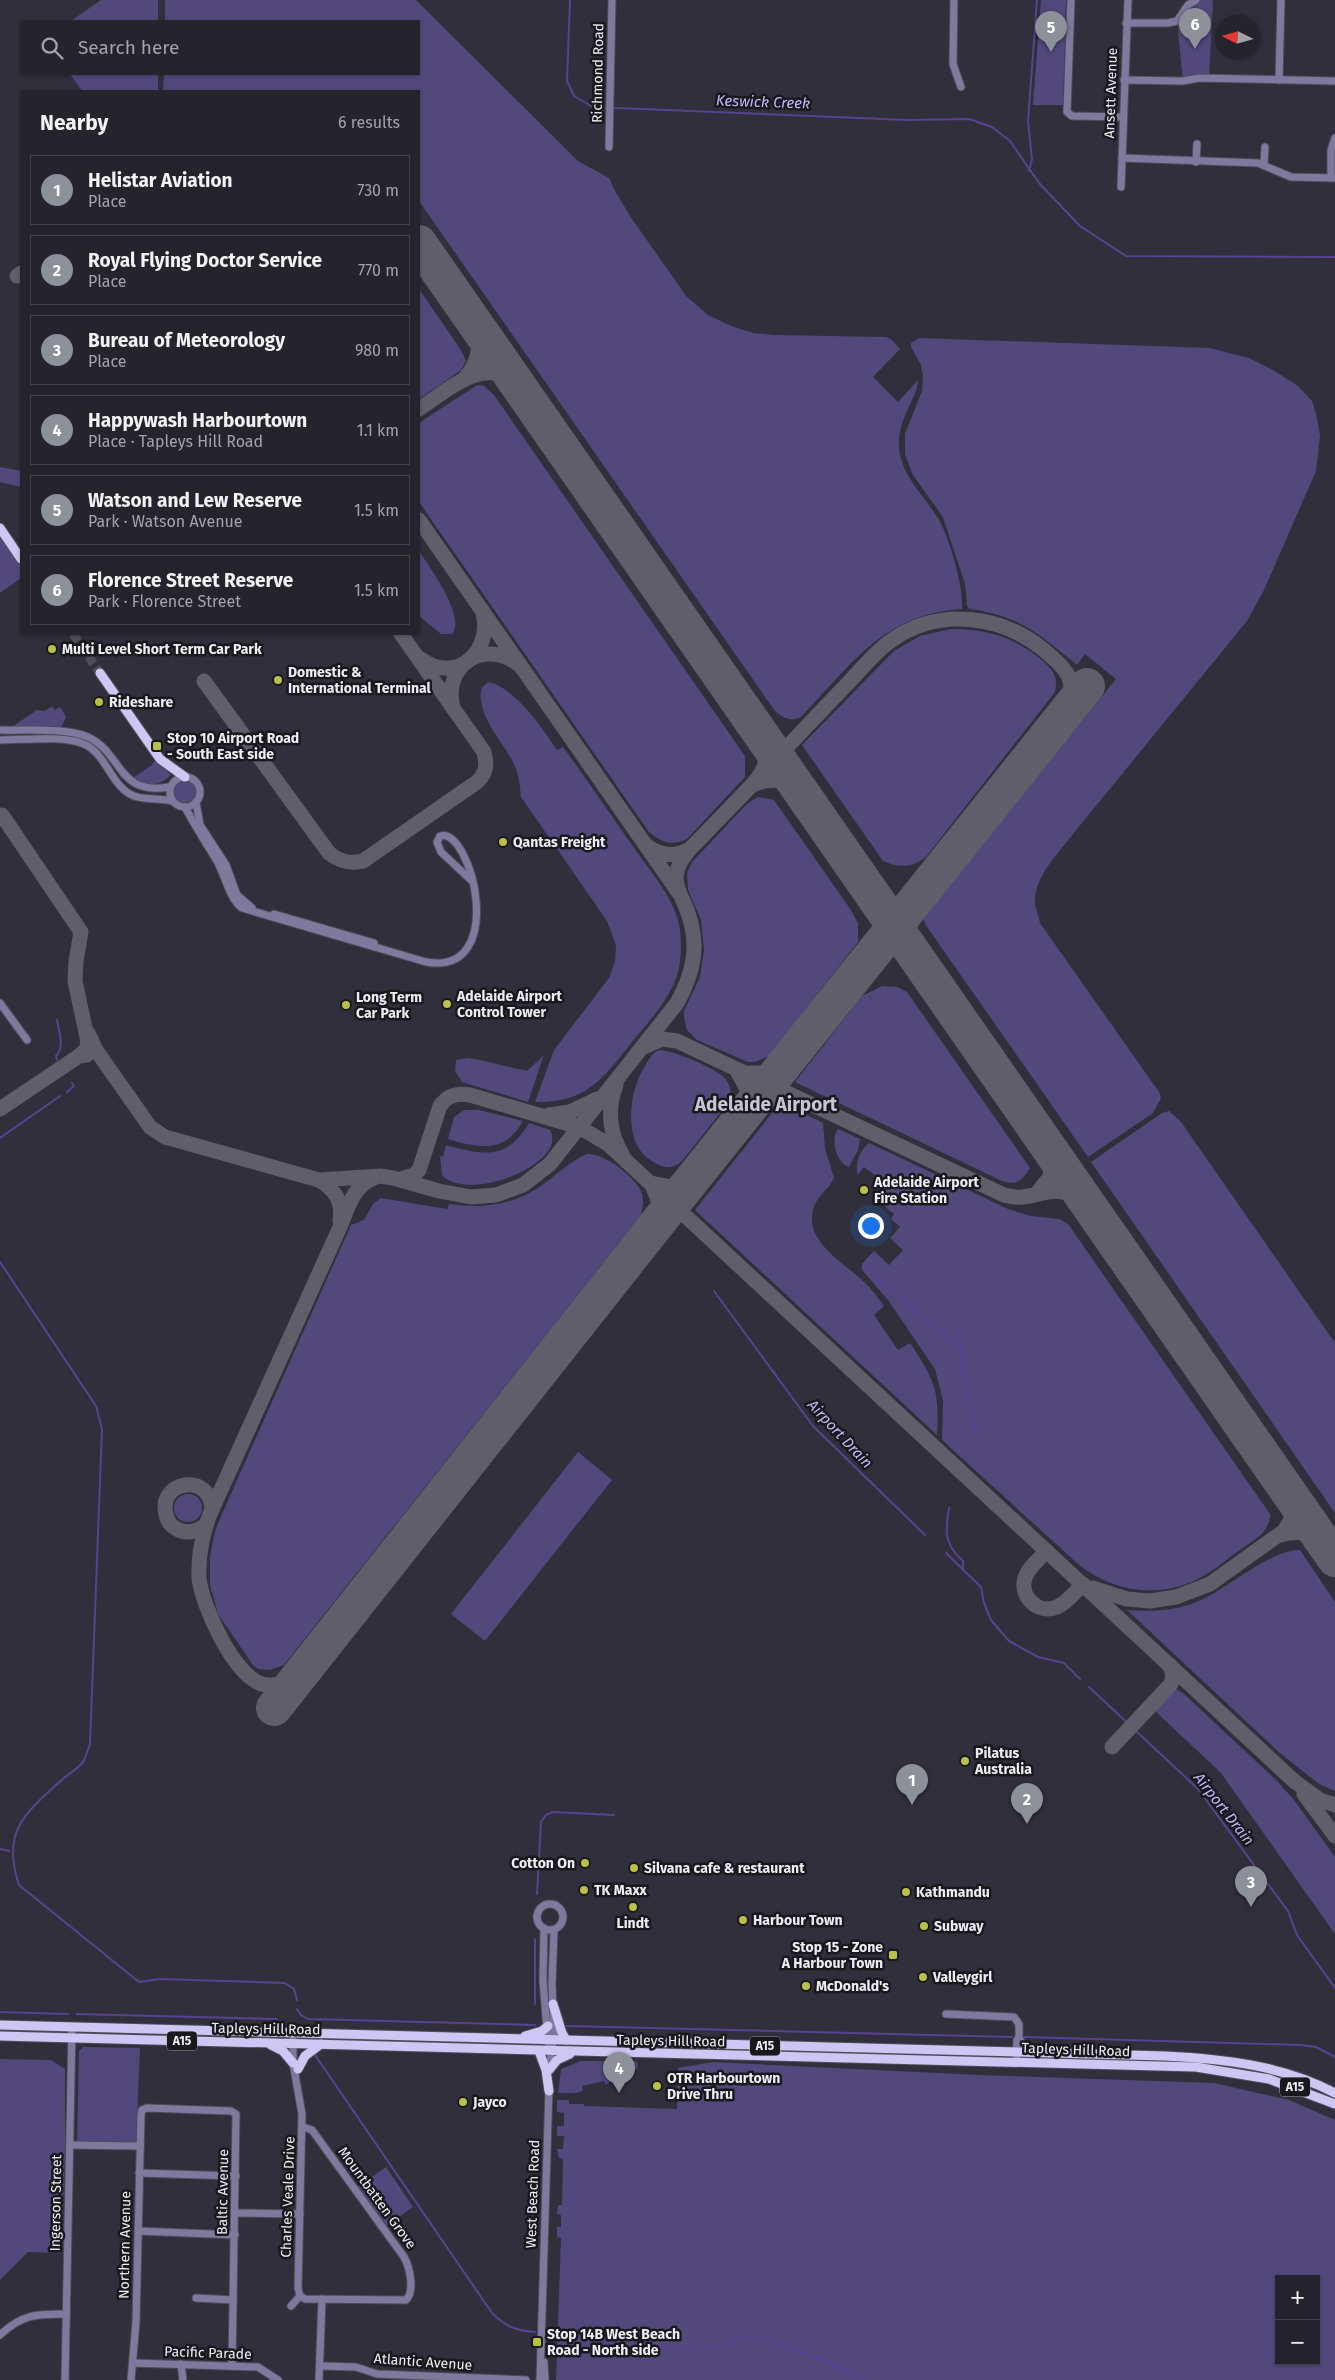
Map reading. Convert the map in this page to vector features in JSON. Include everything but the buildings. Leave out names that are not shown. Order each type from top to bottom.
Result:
[{"type":"main road","points":[[0,528],[20,558]]},
{"type":"main road","points":[[100,673],[160,759],[185,777]]},
{"type":"main road","points":[[553,2004],[566,2040]]},
{"type":"main road","name":"Tapleys Hill Road","points":[[0,2025],[566,2040],[1016,2058],[1215,2069],[1269,2079],[1335,2104]]},
{"type":"main road","points":[[510,2039],[542,2031],[548,2026]]},
{"type":"main road","name":"Tapleys Hill Road","points":[[0,2036],[550,2052],[1016,2058],[1028,2053],[1165,2056],[1236,2061],[1296,2076],[1335,2093]]},
{"type":"main road","points":[[268,2043],[283,2051],[295,2066],[321,2044]]},
{"type":"main road","points":[[539,2051],[546,2070],[549,2091]]},
{"type":"main road","points":[[549,2070],[557,2060],[575,2052]]},
{"type":"street","name":"Richmond Road","points":[[609,147],[612,0]]},
{"type":"street","points":[[954,0],[953,64],[961,87]]},
{"type":"street","points":[[1070,0],[1067,112],[1072,116],[1123,117]]},
{"type":"street","name":"Ansett Avenue","points":[[1121,187],[1128,0]]},
{"type":"street","points":[[1126,23],[1168,23],[1178,21],[1188,5],[1196,0]]},
{"type":"street","points":[[1279,80],[1281,0]]},
{"type":"street","points":[[1124,80],[1335,81]]},
{"type":"street","points":[[1122,158],[1264,164],[1291,177],[1333,178],[1332,150],[1335,138]]},
{"type":"street","points":[[1196,162],[1197,144]]},
{"type":"street","points":[[1264,164],[1265,147]]},
{"type":"street","points":[[0,730],[71,732],[81,735],[100,746],[122,774],[133,782],[152,789],[170,787]]},
{"type":"street","points":[[0,740],[60,740],[78,742],[86,745],[100,756],[128,793],[139,797],[172,801],[177,805],[185,807],[196,802]]},
{"type":"street","points":[[172,801],[170,787],[176,779],[185,777],[198,784],[200,793],[196,802],[200,825],[226,866],[237,896],[247,906],[352,935],[390,950]]},
{"type":"street","points":[[185,807],[196,830],[216,859],[235,900],[242,908],[433,963],[450,962],[460,956],[471,938],[477,916],[476,894],[473,882],[463,854],[449,835],[440,836],[438,842],[441,852],[473,882]]},
{"type":"street","points":[[0,1003],[27,1040]]},
{"type":"street","points":[[550,2040],[553,2004],[554,1930],[562,1923],[563,1915],[559,1907],[551,1904],[544,1906],[538,1913],[538,1922],[544,1928],[554,1930]]},
{"type":"street","points":[[544,1928],[543,1980],[550,2040]]},
{"type":"street","points":[[946,2014],[1014,2018],[1019,2024],[1016,2058]]},
{"type":"street","name":"Ingerson Street","points":[[65,2380],[72,2027]]},
{"type":"street","name":"Charles Veale Drive","points":[[294,2033],[295,2066],[302,2127],[298,2288],[300,2296]]},
{"type":"street","points":[[1019,2038],[1028,2053]]},
{"type":"street","name":"West Beach Road","points":[[540,2380],[550,2040]]},
{"type":"street","name":"Baltic Avenue","points":[[142,2110],[146,2108],[231,2111],[236,2114],[232,2366]]},
{"type":"street","name":"Northern Avenue","points":[[131,2380],[142,2110]]},
{"type":"street","name":"Mountbatten Grove","points":[[302,2127],[312,2130],[404,2257],[410,2272],[409,2296],[408,2299],[402,2301],[322,2299]]},
{"type":"street","points":[[70,2145],[140,2146]]},
{"type":"street","points":[[139,2173],[236,2176]]},
{"type":"street","points":[[235,2213],[300,2214]]},
{"type":"street","points":[[138,2231],[234,2235]]},
{"type":"street","points":[[291,2306],[300,2296],[305,2299],[322,2299],[319,2380]]},
{"type":"street","points":[[196,2298],[233,2300]]},
{"type":"street","points":[[0,2335],[22,2318],[39,2314],[66,2314]]},
{"type":"street","name":"West Beach Road","points":[[542,2336],[545,2380]]},
{"type":"street","name":"Pacific Parade","points":[[132,2363],[258,2367],[268,2377],[278,2380]]},
{"type":"street","points":[[181,2364],[183,2380]]},
{"type":"street","name":"Atlantic Avenue","points":[[320,2366],[356,2367],[377,2374],[526,2380]]},
{"type":"shaded area","points":[[101,0],[158,0],[158,20],[72,20]]},
{"type":"shaded area","points":[[165,0],[416,0],[578,161],[609,178],[632,219],[687,297],[708,315],[731,326],[753,333],[886,337],[892,340],[900,349],[873,377],[898,402],[918,380],[917,388],[900,432],[899,447],[904,467],[909,477],[939,520],[948,539],[959,576],[962,609],[934,613],[890,631],[854,661],[801,717],[790,719],[775,711],[420,202],[420,90],[163,90],[164,75],[420,75],[420,20],[165,20]]},
{"type":"shaded area","points":[[1041,0],[1066,0],[1063,105],[1033,105]]},
{"type":"shaded area","points":[[1196,0],[1213,0],[1209,78],[1183,81],[1177,21]]},
{"type":"shaded area","points":[[71,75],[158,75],[158,90],[81,90]]},
{"type":"shaded area","points":[[420,290],[461,350],[466,361],[461,370],[420,398]]},
{"type":"shaded area","points":[[919,338],[1210,348],[1249,358],[1298,386],[1312,401],[1317,417],[1320,436],[1316,471],[1264,590],[1247,621],[1054,858],[1038,884],[1035,904],[1040,923],[1159,1092],[1161,1098],[1153,1113],[1088,1157],[925,924],[923,917],[1116,679],[1085,654],[1077,665],[1028,628],[1002,616],[970,609],[967,606],[965,584],[943,517],[913,475],[905,455],[905,434],[922,391],[923,376],[921,365],[911,347],[911,343]]},
{"type":"shaded area","points":[[477,385],[484,386],[494,395],[745,756],[745,777],[687,839],[671,843],[658,839],[649,832],[420,503],[420,422]]},
{"type":"shaded area","points":[[0,467],[20,471],[20,487],[0,482]]},
{"type":"shaded area","points":[[0,533],[20,564],[20,579],[0,593]]},
{"type":"shaded area","points":[[420,553],[445,592],[455,616],[455,626],[452,634],[441,634],[420,617]]},
{"type":"shaded area","points":[[951,629],[975,630],[997,635],[1028,650],[1043,661],[1053,672],[1056,680],[1055,692],[926,857],[910,865],[894,865],[883,861],[802,745],[894,651],[920,636]]},
{"type":"shaded area","points":[[488,682],[498,685],[518,700],[557,750],[563,747],[660,884],[671,902],[678,920],[681,952],[678,972],[669,993],[657,1012],[609,1070],[589,1088],[566,1099],[535,1102],[554,1050],[609,978],[615,962],[616,945],[607,921],[521,797],[515,766],[492,729],[483,710],[481,689]]},
{"type":"shaded area","points":[[52,706],[55,710],[60,707],[66,717],[61,728],[12,727],[37,710],[45,711]]},
{"type":"shaded area","points":[[155,760],[171,775],[167,779],[162,782],[148,784],[133,778],[152,765]]},
{"type":"shaded area","points":[[185,780],[190,781],[196,787],[196,797],[190,803],[185,804],[180,803],[174,797],[173,792],[174,787],[180,781]]},
{"type":"shaded area","points":[[758,797],[774,800],[851,910],[858,923],[858,942],[769,1056],[755,1062],[748,1062],[697,1040],[687,1030],[684,1011],[700,977],[704,950],[701,920],[688,890],[687,873],[692,862],[747,804]]},
{"type":"shaded area","points":[[882,986],[897,987],[907,992],[1030,1168],[1022,1179],[1011,1183],[1002,1181],[795,1082],[862,996]]},
{"type":"shaded area","points":[[660,1050],[686,1057],[716,1071],[727,1081],[730,1091],[725,1107],[683,1160],[669,1167],[655,1163],[643,1154],[637,1145],[631,1123],[633,1098],[640,1075],[651,1056]]},
{"type":"shaded area","points":[[544,1055],[528,1102],[462,1082],[455,1071],[456,1060],[467,1058],[527,1071]]},
{"type":"shaded area","points":[[781,1102],[823,1123],[825,1148],[834,1178],[813,1210],[812,1222],[815,1232],[828,1251],[867,1285],[884,1306],[874,1315],[898,1350],[910,1343],[925,1366],[934,1386],[936,1396],[937,1435],[695,1210]]},
{"type":"shaded area","points":[[464,1110],[479,1110],[523,1121],[516,1132],[499,1144],[490,1146],[470,1145],[448,1139],[454,1117]]},
{"type":"shaded area","points":[[1169,1111],[1181,1122],[1335,1343],[1335,1513],[1091,1162],[1162,1113]]},
{"type":"shaded area","points":[[529,1123],[550,1130],[552,1143],[545,1155],[531,1166],[513,1176],[473,1185],[455,1183],[442,1175],[440,1156],[443,1157],[446,1145],[471,1151],[493,1152],[512,1144]]},
{"type":"shaded area","points":[[838,1129],[860,1139],[858,1150],[849,1167],[844,1165],[836,1150],[835,1139]]},
{"type":"shaded area","points":[[869,1143],[1008,1209],[1031,1216],[1059,1219],[1068,1224],[1270,1514],[1264,1531],[1219,1566],[1196,1580],[1181,1586],[1150,1590],[1119,1586],[1105,1581],[1078,1564],[942,1440],[943,1400],[935,1369],[888,1300],[862,1270],[862,1264],[874,1251],[889,1265],[903,1250],[890,1238],[900,1227],[891,1219],[894,1214],[878,1201],[889,1186],[864,1167],[858,1175],[859,1158],[863,1149]]},
{"type":"shaded area","points":[[587,1154],[610,1161],[632,1179],[642,1194],[641,1215],[284,1665],[270,1670],[258,1669],[253,1665],[218,1614],[210,1585],[210,1556],[215,1531],[351,1225],[364,1220],[373,1204],[381,1198],[447,1209],[449,1204],[475,1206],[511,1201],[534,1190]]},
{"type":"shaded area","points":[[578,1452],[612,1480],[485,1641],[451,1614]]},
{"type":"shaded area","points":[[188,1494],[198,1498],[202,1508],[198,1518],[188,1522],[178,1518],[174,1508],[178,1498]]},
{"type":"shaded area","points":[[1300,1550],[1335,1602],[1335,1791],[1319,1784],[1280,1753],[1127,1610],[1166,1610],[1194,1603],[1213,1594],[1277,1555]]},
{"type":"shaded area","points":[[1173,1689],[1184,1694],[1277,1781],[1294,1800],[1335,1857],[1335,1934],[1221,1773],[1153,1709]]},
{"type":"shaded area","points":[[83,2047],[140,2048],[136,2143],[77,2143],[79,2051]]},
{"type":"shaded area","points":[[0,2059],[51,2060],[65,2069],[65,2151],[61,2253],[28,2252],[0,2280]]},
{"type":"shaded area","points":[[581,2061],[634,2061],[637,2062],[638,2068],[613,2079],[606,2085],[604,2081],[582,2086],[583,2091],[558,2093],[561,2069]]},
{"type":"shaded area","points":[[713,2062],[979,2075],[1214,2083],[1289,2100],[1335,2120],[1335,2380],[556,2380],[561,2238],[557,2237],[557,2227],[561,2227],[561,2215],[557,2214],[558,2205],[562,2205],[563,2159],[559,2158],[557,2149],[563,2149],[564,2136],[557,2136],[557,2126],[564,2126],[564,2113],[557,2112],[557,2100],[569,2100],[569,2104],[584,2104],[584,2106],[677,2109],[678,2068]]},
{"type":"shaded area","points":[[386,2167],[413,2207],[386,2226],[358,2187]]},
{"type":"waterway","name":"Keswick Creek","points":[[570,0],[567,81],[574,96],[593,107],[907,120],[969,119],[992,127],[1010,141],[1039,183],[1080,226],[1126,256],[1335,257]]},
{"type":"waterway","points":[[1029,171],[1032,159],[1028,121],[1037,0]]},
{"type":"waterway","name":"Airport Drain","points":[[57,1020],[61,1044],[56,1056],[57,1060]]},
{"type":"waterway","name":"Airport Drain","points":[[67,1092],[74,1086],[72,1083]]},
{"type":"waterway","points":[[0,1138],[60,1096]]},
{"type":"waterway","points":[[0,1262],[96,1406],[102,1429],[90,1744],[83,1762],[40,1800],[21,1823],[15,1835],[13,1849],[14,1866],[19,1885],[139,1982],[160,1979],[285,1983],[294,1989],[297,2000]]},
{"type":"waterway","points":[[867,1266],[868,1269],[962,1352]]},
{"type":"waterway","name":"Airport Drain","points":[[714,1291],[813,1426],[925,1535]]},
{"type":"waterway","points":[[957,1327],[976,1435]]},
{"type":"waterway","points":[[949,1508],[947,1537],[952,1549],[963,1561],[963,1570]]},
{"type":"waterway","name":"Airport Drain","points":[[946,1553],[981,1587],[984,1603],[991,1620],[1009,1641],[1038,1657],[1064,1663],[1080,1679]]},
{"type":"waterway","name":"Airport Drain","points":[[1089,1687],[1198,1789],[1288,1911],[1297,1935],[1335,1988]]},
{"type":"waterway","points":[[537,1894],[541,1822],[546,1815],[553,1812],[614,1815]]},
{"type":"waterway","points":[[0,1849],[9,1851]]},
{"type":"waterway","points":[[535,1939],[535,2004]]},
{"type":"waterway","points":[[297,2009],[301,2015],[308,2019],[535,2025]]},
{"type":"waterway","points":[[0,2012],[68,2014]]},
{"type":"waterway","points":[[77,2014],[277,2019]]},
{"type":"waterway","points":[[567,2026],[1012,2037]]},
{"type":"waterway","points":[[1024,2037],[1301,2045],[1316,2047],[1335,2057]]},
{"type":"waterway","points":[[315,2055],[492,2313],[511,2327],[535,2332]]},
{"type":"waterway","points":[[560,2334],[611,2345],[646,2348],[725,2347],[742,2337],[764,2339],[813,2356],[865,2380]]},
{"type":"taxiway","points":[[464,379],[469,373],[477,355],[479,342],[477,327]]},
{"type":"taxiway","points":[[420,408],[453,386],[478,374],[503,375],[516,382]]},
{"type":"taxiway","points":[[319,1180],[380,1176],[471,1197],[496,1195],[523,1185],[550,1164],[677,1003],[693,963],[694,937],[681,896],[420,521]]},
{"type":"taxiway","points":[[421,659],[434,666],[446,668],[458,666],[468,660],[477,652],[482,640],[485,627],[483,613]]},
{"type":"taxiway","points":[[778,757],[886,644],[910,630],[949,619],[989,623],[1009,629],[1027,638],[1044,650],[1059,663],[1071,683],[1067,711]]},
{"type":"taxiway","points":[[204,681],[329,853],[345,862],[363,861],[477,782],[483,775],[485,768],[484,752],[402,635]]},
{"type":"taxiway","points":[[453,708],[451,693],[454,680],[468,660],[479,655],[492,654],[505,657],[518,664]]},
{"type":"taxiway","points":[[752,785],[761,772],[766,760],[766,747],[761,732]]},
{"type":"taxiway","points":[[647,846],[663,854],[679,853],[691,848],[751,786],[758,783],[772,780],[785,782],[802,794]]},
{"type":"taxiway","points":[[2,815],[81,932],[75,981],[88,1042],[86,1050],[79,1056]]},
{"type":"taxiway","points":[[679,891],[676,879],[678,869],[690,849]]},
{"type":"taxiway","points":[[88,1033],[96,1050],[150,1127],[165,1137],[319,1180],[337,1197],[341,1214],[340,1221]]},
{"type":"taxiway","points":[[644,1047],[662,1039],[677,1041],[1004,1195],[1026,1197],[1045,1192],[1064,1192],[1076,1196],[1089,1205]]},
{"type":"taxiway","points":[[0,1109],[79,1056],[87,1055]]},
{"type":"taxiway","points":[[749,1073],[766,1073],[784,1064]]},
{"type":"taxiway","points":[[736,1069],[748,1091],[745,1113]]},
{"type":"taxiway","points":[[616,1085],[611,1103],[611,1120],[614,1138],[622,1154]]},
{"type":"taxiway","points":[[401,1179],[414,1175],[419,1170],[440,1106],[446,1099],[461,1094],[579,1127],[608,1144],[1294,1781],[1320,1800],[1335,1805]]},
{"type":"taxiway","points":[[549,1115],[570,1112],[597,1099]]},
{"type":"taxiway","points":[[1038,1192],[1050,1177],[1053,1153]]},
{"type":"taxiway","points":[[304,1670],[285,1682],[268,1685],[251,1678],[241,1668],[221,1638],[206,1605],[199,1578],[200,1554],[210,1514],[352,1198],[361,1186],[374,1178]]},
{"type":"taxiway","points":[[651,1183],[671,1187],[692,1179]]},
{"type":"taxiway","points":[[653,1187],[660,1205],[656,1225]]},
{"type":"taxiway","points":[[206,1525],[192,1532],[184,1532],[177,1529],[167,1519],[165,1503],[169,1494],[176,1488],[185,1485],[195,1485],[203,1490],[209,1498],[212,1510]]},
{"type":"taxiway","points":[[1092,1588],[1127,1599],[1150,1601],[1176,1597],[1210,1584],[1284,1531],[1292,1518],[1292,1497]]},
{"type":"taxiway","points":[[1280,1535],[1303,1533],[1314,1536],[1324,1543]]},
{"type":"taxiway","points":[[1047,1551],[1026,1574],[1025,1592],[1032,1603],[1044,1609],[1057,1607],[1068,1600],[1083,1584]]},
{"type":"taxiway","points":[[1112,1747],[1171,1684],[1173,1675],[1170,1665]]},
{"type":"taxiway","points":[[1304,1794],[1335,1836]]},
{"type":"runway","points":[[420,244],[1335,1559]]},
{"type":"runway","points":[[274,1708],[671,1206],[1087,686]]},
{"type":"tunnel","points":[[74,635],[100,673]]},
{"type":"place","name":"Florence Street Reserve","points":[[1195,49]]},
{"type":"place","name":"Watson and Lew Reserve","points":[[1051,52]]},
{"type":"place","name":"Multi Level Short Term Car Park","points":[[52,649]]},
{"type":"place","name":"Domestic & International Terminal","points":[[278,680]]},
{"type":"place","name":"Rideshare","points":[[99,702]]},
{"type":"place","name":"Stop 10 Airport Road - South East side","points":[[157,746]]},
{"type":"place","name":"Qantas Freight","points":[[503,842]]},
{"type":"place","name":"Adelaide Airport Control Tower","points":[[447,1004]]},
{"type":"place","name":"Long Term Car Park","points":[[346,1005]]},
{"type":"place","name":"Adelaide Airport Fire Station","points":[[864,1190]]},
{"type":"place","name":"Pilatus Australia","points":[[965,1761]]},
{"type":"place","name":"Helistar Aviation","points":[[912,1805]]},
{"type":"place","name":"Royal Flying Doctor Service","points":[[1027,1824]]},
{"type":"place","name":"Cotton On","points":[[585,1863]]},
{"type":"place","name":"Silvana cafe & restaurant","points":[[634,1868]]},
{"type":"place","name":"TK Maxx","points":[[584,1890]]},
{"type":"place","name":"Kathmandu","points":[[906,1892]]},
{"type":"place","name":"Lindt","points":[[633,1907]]},
{"type":"place","name":"Bureau of Meteorology","points":[[1251,1907]]},
{"type":"place","name":"Harbour Town","points":[[743,1920]]},
{"type":"place","name":"Subway","points":[[924,1926]]},
{"type":"place","name":"Stop 15 - Zone A Harbour Town","points":[[893,1955]]},
{"type":"place","name":"Valleygirl","points":[[923,1977]]},
{"type":"place","name":"McDonald's","points":[[806,1986]]},
{"type":"place","name":"OTR Harbourtown Drive Thru","points":[[657,2086]]},
{"type":"place","name":"Happywash Harbourtown","points":[[619,2093]]},
{"type":"place","name":"Jayco","points":[[463,2102]]},
{"type":"place","name":"Stop 14B West Beach Road - North side","points":[[537,2342]]},
{"type":"district","name":"Adelaide Airport","points":[[766,1104]]}]
